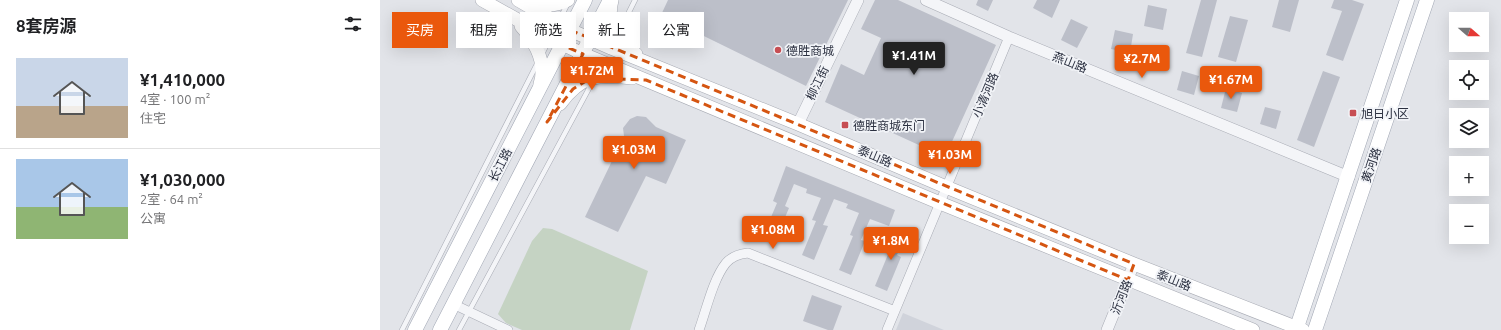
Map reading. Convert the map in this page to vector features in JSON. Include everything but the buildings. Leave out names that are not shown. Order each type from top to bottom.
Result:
[{"type":"main road","name":"泰山路","points":[[482,0],[520,22]]},
{"type":"main road","points":[[520,1],[547,6],[562,3],[568,0]]},
{"type":"main road","name":"长江路","points":[[576,18],[585,0]]},
{"type":"main road","points":[[547,122],[573,89],[582,82],[604,59],[610,24],[611,0]]},
{"type":"main road","name":"长江路","points":[[605,12],[611,0]]},
{"type":"main road","name":"黄河路","points":[[1299,329],[1407,0]]},
{"type":"main road","name":"黄河路","points":[[1315,330],[1427,0]]},
{"type":"main road","name":"泰山路","points":[[520,1],[539,12]]},
{"type":"main road","points":[[513,18],[533,40],[538,53],[543,68],[538,92]]},
{"type":"main road","name":"长江路","points":[[415,330],[538,92],[554,48]]},
{"type":"main road","name":"泰山路","points":[[570,48],[583,54],[604,59],[652,65],[1134,264],[1299,329]]},
{"type":"main road","name":"长江路","points":[[440,330],[586,48]]},
{"type":"main road","name":"泰山路","points":[[596,48],[604,59],[646,80],[940,203],[1253,330]]},
{"type":"street","name":"柳江街","points":[[798,124],[858,0]]},
{"type":"street","name":"燕山路","points":[[926,0],[1010,37],[1349,177]]},
{"type":"street","name":"小清河路","points":[[887,330],[1010,37]]},
{"type":"street","points":[[699,330],[717,280],[726,263],[738,254],[748,253],[895,311]]},
{"type":"street","name":"沂河路","points":[[1107,330],[1134,264]]},
{"type":"street","points":[[453,304],[508,330]]},
{"type":"lane","points":[[563,12],[568,0]]},
{"type":"lane","points":[[459,330],[635,0]]},
{"type":"lane","points":[[402,330],[553,48]]},
{"type":"highlighted area","points":[[570,30],[1134,264],[1128,280],[646,80],[591,78],[573,89],[547,122],[583,54],[562,45]]},
{"type":"shaded area","points":[[903,313],[944,330],[896,330]]},
{"type":"green space","points":[[543,228],[552,229],[648,271],[630,330],[522,330],[506,323],[498,314],[532,241]]},
{"type":"place","name":"德胜商城","points":[[778,50]]},
{"type":"place","name":"旭日小区","points":[[1353,113]]},
{"type":"place","name":"德胜商城东门","points":[[845,125]]}]
